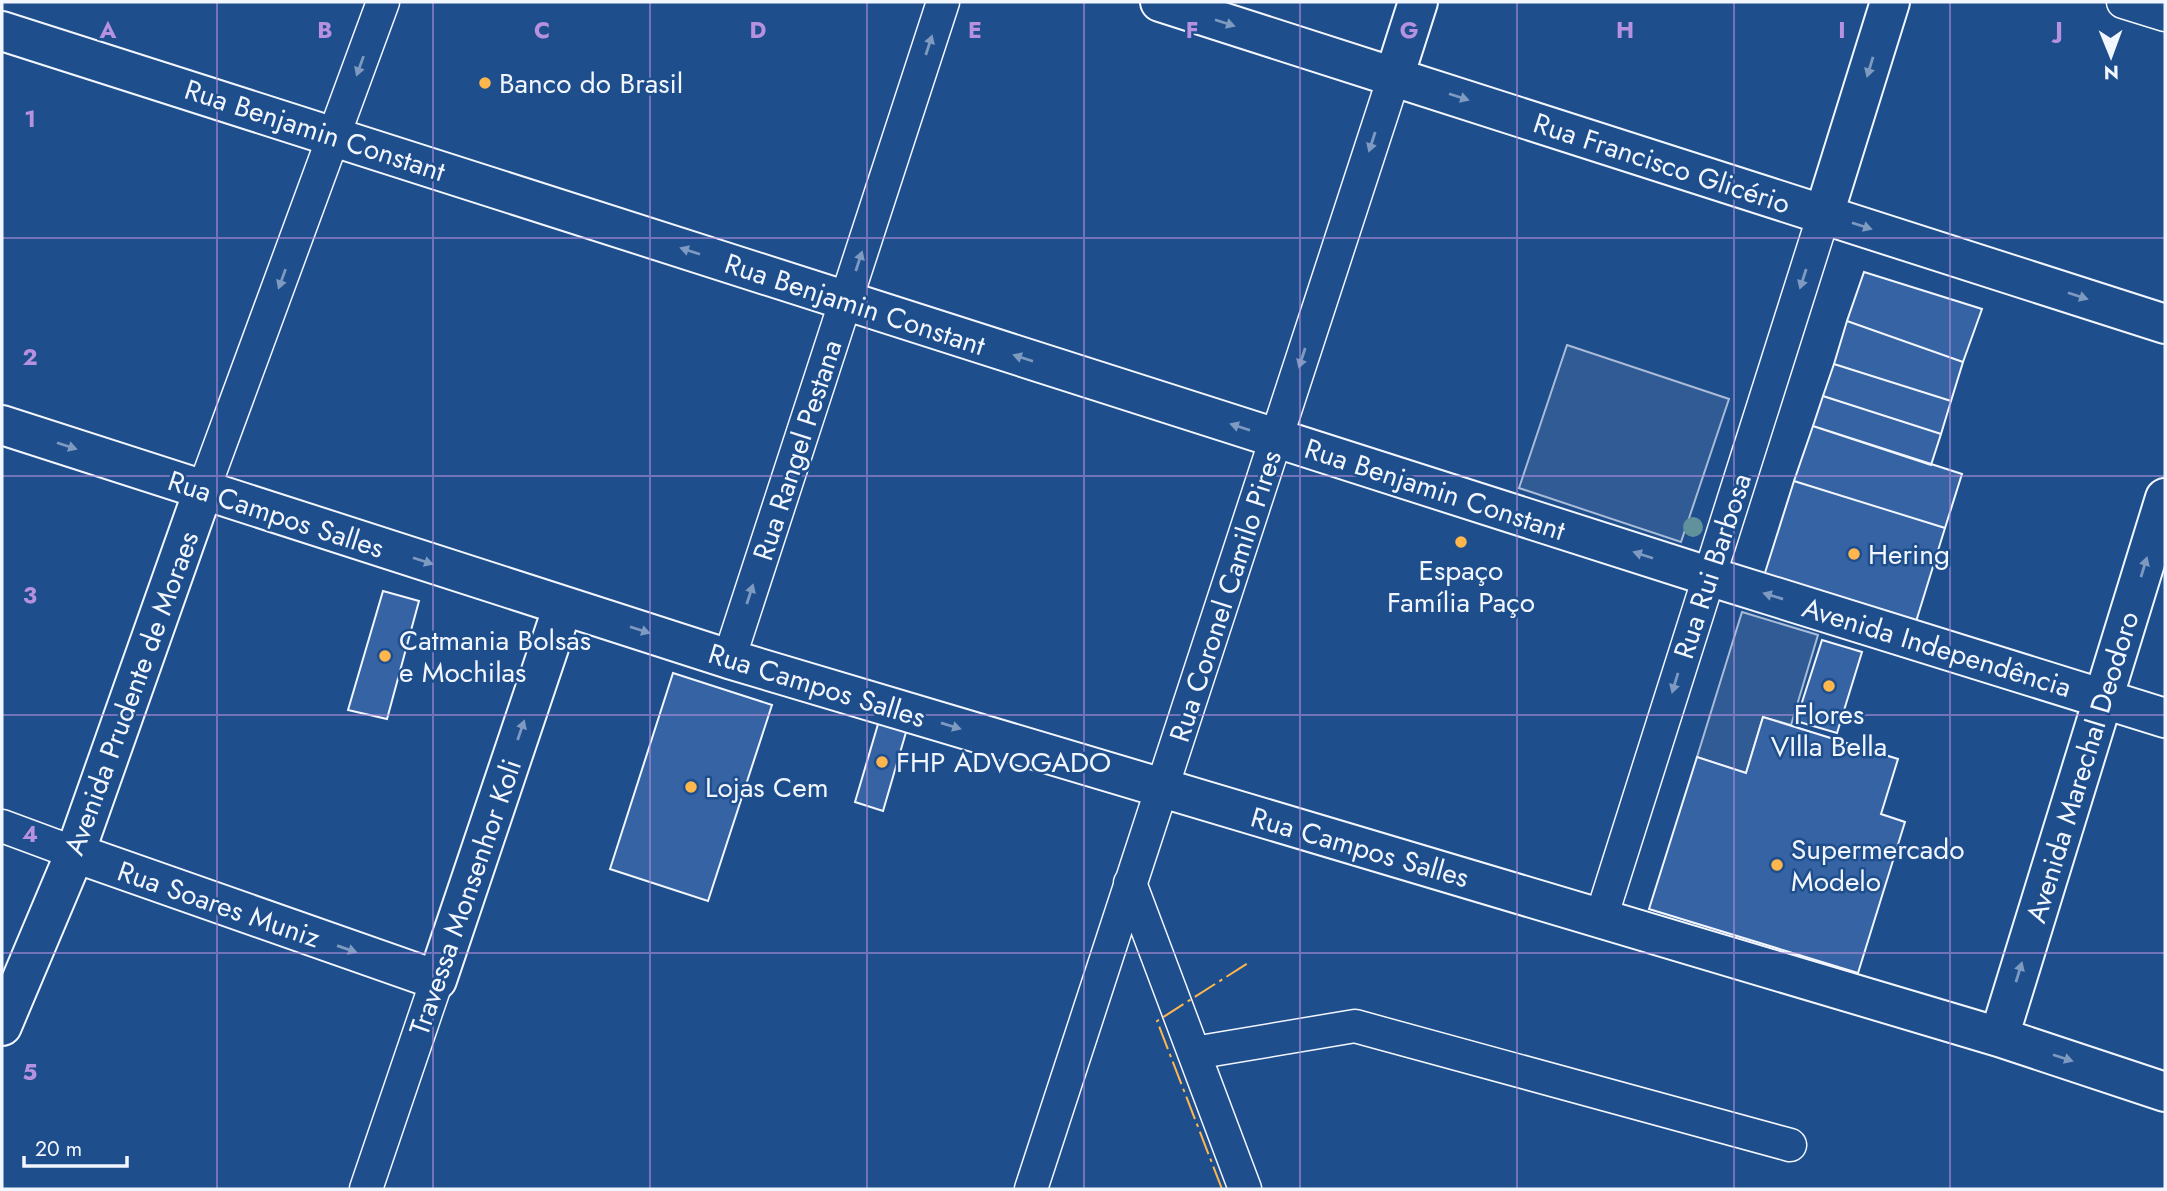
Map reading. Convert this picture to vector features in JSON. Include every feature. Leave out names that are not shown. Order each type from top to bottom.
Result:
[{"type":"main road","name":"Rua Francisco Glicério","points":[[1160,2],[2165,324]]},
{"type":"main road","name":"Rua Coronel Camilo Pires","points":[[1394,77],[1418,2]]},
{"type":"main road","points":[[1824,214],[1890,2]]},
{"type":"main road","name":"Rua Benjamin Constant","points":[[2,31],[1708,576]]},
{"type":"main road","name":"Rua Campos Salles","points":[[2,425],[729,659],[1999,1037],[2165,1091]]},
{"type":"main road","name":"Avenida Prudente de Moraes","points":[[2,1026],[75,853],[203,491]]},
{"type":"main road","name":"Avenida Marechal Deodoro","points":[[1999,1037],[2165,498]]},
{"type":"main road","name":"Avenida Independência","points":[[1708,576],[2165,718]]},
{"type":"main road","name":"Travessa Monsenhor Koli","points":[[437,980],[563,606]]},
{"type":"main road","name":"Rua Soares Muniz","points":[[75,853],[437,980]]},
{"type":"street","name":"Avenida Prudente de Moraes","points":[[203,491],[383,2]]},
{"type":"street","name":"Rua Rangel Pestana","points":[[729,659],[943,2]]},
{"type":"street","points":[[2123,2],[2165,15]]},
{"type":"street","name":"Rua Coronel Camilo Pires","points":[[1031,1189],[1394,77]]},
{"type":"street","name":"Rua Rui Barbosa","points":[[1601,918],[1824,214]]},
{"type":"street","name":"Rua Soares Muniz","points":[[2,827],[75,853]]},
{"type":"street","points":[[1130,883],[1245,1189]]},
{"type":"street","name":"Travessa Monsenhor Koli","points":[[366,1189],[437,980]]},
{"type":"street","points":[[1194,1053],[1355,1026],[1790,1144]]},
{"type":"shaded area","points":[[1567,345],[1729,399],[1681,542],[1519,488]]},
{"type":"shaded area","points":[[1742,612],[1818,635],[1791,725],[1763,717],[1746,773],[1697,757]]},
{"type":"building","points":[[1864,272],[1982,309],[1963,362],[1847,321]]},
{"type":"building","points":[[1847,321],[1963,362],[1951,401],[1834,364]]},
{"type":"building","points":[[1834,364],[1951,401],[1941,434],[1823,396]]},
{"type":"building","points":[[1823,396],[1941,434],[1931,465],[1813,426]]},
{"type":"building","points":[[1813,426],[1962,474],[1945,528],[1794,481]]},
{"type":"building","name":"Hering","points":[[1794,481],[1945,528],[1914,628],[1763,579]]},
{"type":"building","name":"Catmania Bolsas e Mochilas","points":[[383,591],[419,601],[387,719],[348,710]]},
{"type":"building","name":"Flores VIlla Bella","points":[[1822,640],[1862,652],[1837,733],[1796,721]]},
{"type":"building","name":"Lojas Cem","points":[[673,673],[772,705],[708,901],[610,869]]},
{"type":"building","name":"FHP ADVOGADO","points":[[881,714],[909,722],[883,811],[855,802]]},
{"type":"building","name":"Supermercado Modelo","points":[[1763,717],[1898,759],[1881,814],[1905,822],[1858,973],[1649,909],[1697,757],[1746,773]]},
{"type":"power","points":[[1222,1189],[1157,1021],[1248,963]]},
{"type":"place","name":"Banco do Brasil","points":[[485,83]]},
{"type":"place","name":"Espaço Família Paço","points":[[1461,542]]},
{"type":"place","name":"Hering","points":[[1854,554]]},
{"type":"place","name":"Catmania Bolsas e Mochilas","points":[[385,656]]},
{"type":"place","name":"Flores VIlla Bella","points":[[1829,686]]},
{"type":"place","name":"FHP ADVOGADO","points":[[882,762]]},
{"type":"place","name":"Lojas Cem","points":[[691,787]]},
{"type":"place","name":"Supermercado Modelo","points":[[1777,865]]}]
